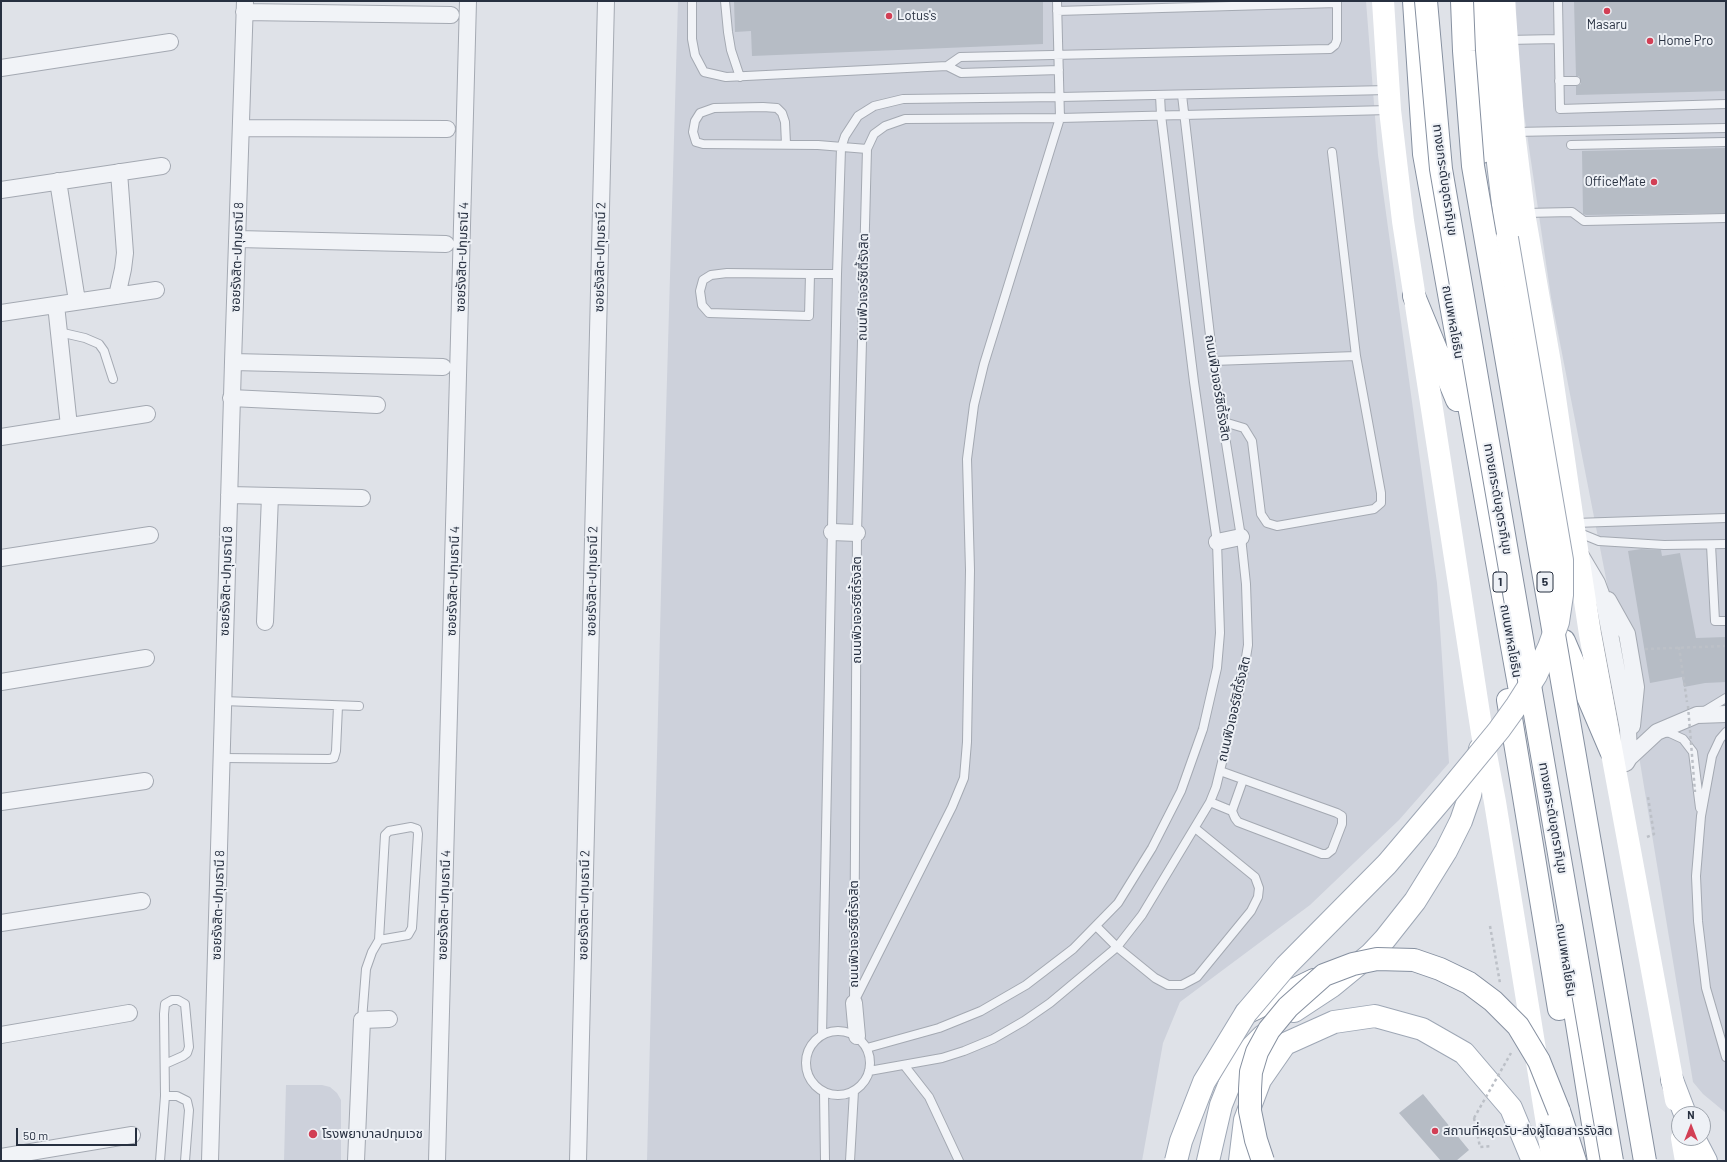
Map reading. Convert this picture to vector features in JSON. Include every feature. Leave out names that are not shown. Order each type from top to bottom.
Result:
[{"type":"main road","points":[[1383,1],[1389,100],[1403,221],[1482,733],[1495,802],[1553,1161]]},
{"type":"main road","name":"ถนนพหลโยธิน","points":[[1414,1],[1424,154],[1448,295],[1547,839],[1599,1161]]},
{"type":"main road","name":"ทางยกระดับอุตราภิมุข","points":[[1426,1],[1441,169],[1612,1161]]},
{"type":"main road","name":"5","points":[[1462,1],[1464,52],[1473,166],[1645,1161]]},
{"type":"main road","points":[[1474,1],[1483,160],[1511,343],[1656,1161]]},
{"type":"main road","points":[[1176,1161],[1181,1141],[1204,1082],[1246,1013],[1286,966],[1387,864],[1499,730],[1536,674],[1549,647],[1558,622],[1562,595],[1562,560],[1507,238],[1496,146],[1487,1]]},
{"type":"main road","points":[[1504,1],[1514,132],[1524,213],[1550,363],[1590,634],[1624,753],[1617,780],[1677,1106]]},
{"type":"main road","points":[[1448,295],[1457,400],[1535,872],[1584,1148],[1589,1161]]},
{"type":"main road","points":[[1414,296],[1457,400]]},
{"type":"main road","points":[[1564,641],[1624,753]]},
{"type":"main road","points":[[1208,1161],[1214,1131],[1228,1085],[1250,1049],[1283,1019],[1332,986],[1371,954],[1415,901],[1446,852],[1461,821],[1475,774],[1482,733]]},
{"type":"main road","points":[[1246,1013],[1324,975],[1353,964],[1377,959],[1414,960],[1440,969],[1469,983],[1493,1001],[1518,1026],[1539,1061],[1559,1111],[1575,1161]]},
{"type":"main road","points":[[1263,1161],[1256,1140],[1250,1111],[1251,1072],[1257,1052],[1269,1030],[1288,1006],[1324,975]]},
{"type":"main road","points":[[1240,1161],[1245,1120],[1260,1080],[1285,1044],[1334,1022],[1375,1016],[1422,1029],[1464,1053],[1511,1108],[1533,1161]]},
{"type":"main road","points":[[1672,1080],[1682,1106]]},
{"type":"main road","points":[[1683,1146],[1686,1161]]},
{"type":"main road","points":[[1698,1146],[1706,1161]]},
{"type":"street","name":"ซอยรังสิต-ปทุมธานี 4","points":[[437,1161],[468,1]]},
{"type":"street","name":"ซอยรังสิต-ปทุมธานี 2","points":[[578,1161],[606,1]]},
{"type":"street","points":[[244,6],[451,15]]},
{"type":"street","name":"ซอยรังสิต-ปทุมธานี 8","points":[[210,1161],[232,362],[238,239],[244,6]]},
{"type":"street","points":[[1,68],[170,42]]},
{"type":"street","points":[[241,128],[447,129]]},
{"type":"street","points":[[1,190],[162,166]]},
{"type":"street","points":[[117,296],[125,253],[120,172]]},
{"type":"street","points":[[58,181],[77,301]]},
{"type":"street","points":[[238,239],[446,244]]},
{"type":"street","points":[[1,313],[156,290]]},
{"type":"street","points":[[56,305],[69,426]]},
{"type":"street","points":[[232,362],[443,367]]},
{"type":"street","points":[[232,398],[377,405]]},
{"type":"street","points":[[1,437],[147,414]]},
{"type":"street","points":[[229,495],[362,498]]},
{"type":"street","points":[[265,622],[270,496]]},
{"type":"street","points":[[832,532],[857,533]]},
{"type":"street","points":[[1,558],[150,535]]},
{"type":"street","points":[[1575,535],[1597,583],[1607,613],[1628,729],[1624,753]]},
{"type":"street","points":[[1217,542],[1241,537]]},
{"type":"street","points":[[1597,583],[1626,630],[1636,687],[1624,753]]},
{"type":"street","points":[[1,682],[146,658]]},
{"type":"street","points":[[1624,753],[1692,711],[1726,714]]},
{"type":"street","points":[[1,802],[145,781]]},
{"type":"street","points":[[1,923],[142,901]]},
{"type":"street","points":[[854,1003],[862,1042]]},
{"type":"street","points":[[1,1035],[129,1013]]},
{"type":"street","points":[[356,1161],[362,1020],[389,1019]]},
{"type":"street","points":[[1,1157],[132,1135]]},
{"type":"lane","points":[[692,1],[692,40],[695,55],[704,72],[726,77],[947,66],[961,73],[1059,70]]},
{"type":"lane","points":[[725,1],[731,50],[740,77]]},
{"type":"lane","points":[[1057,1],[1060,118]]},
{"type":"lane","points":[[1558,1],[1560,109],[1726,104]]},
{"type":"lane","points":[[947,66],[960,57],[1330,49],[1335,45],[1337,40],[1337,2],[1057,11]]},
{"type":"lane","points":[[1506,40],[1558,39]]},
{"type":"lane","points":[[1559,81],[1576,81]]},
{"type":"lane","name":"ถนนฟิวเจอร์ซิตี้รังสิต","points":[[869,1072],[942,1058],[993,1039],[1024,1021],[1050,1003],[1116,947],[1142,915],[1195,828],[1210,802],[1220,771],[1243,676],[1248,645],[1246,584],[1241,537],[1224,422],[1213,361],[1182,94]]},
{"type":"lane","name":"ถนนฟิวเจอร์ซิตี้รังสิต","points":[[822,1035],[837,274],[841,148],[845,136],[858,116],[874,106],[903,99],[1060,98],[1182,94],[1389,100]]},
{"type":"lane","name":"ถนนฟิวเจอร์ซิตี้รังสิต","points":[[862,1042],[938,1028],[981,1011],[1026,985],[1074,949],[1118,903],[1152,848],[1181,790],[1203,729],[1217,668],[1220,633],[1220,587],[1217,542],[1194,382],[1161,115],[1160,95]]},
{"type":"lane","name":"ถนนฟิวเจอร์ซิตี้รังสิต","points":[[854,1003],[857,533],[867,149],[874,134],[885,126],[905,119],[1060,118],[1161,115],[1389,100]]},
{"type":"lane","points":[[786,144],[782,113],[777,108],[714,108],[700,113],[695,121],[693,132],[696,142],[703,144],[786,144],[818,144],[841,148],[867,149]]},
{"type":"lane","name":"ถนนฟิวเจอร์ซิตี้รังสิต","points":[[854,1003],[952,807],[964,778],[967,742],[970,570],[967,459],[974,405],[1060,118]]},
{"type":"lane","points":[[1514,132],[1726,128]]},
{"type":"lane","points":[[1571,145],[1726,142]]},
{"type":"lane","points":[[1224,422],[1244,428],[1252,442],[1261,514],[1267,523],[1276,526],[1374,509],[1381,503],[1382,493],[1356,356],[1332,152]]},
{"type":"lane","points":[[1524,213],[1572,212],[1584,221],[1726,218]]},
{"type":"lane","points":[[810,274],[809,316],[709,313],[702,305],[700,291],[703,280],[711,275],[727,273],[837,274]]},
{"type":"lane","points":[[60,332],[84,338],[99,344],[104,351],[113,379]]},
{"type":"lane","points":[[1213,361],[1356,356]]},
{"type":"lane","points":[[1575,535],[1726,518]]},
{"type":"lane","points":[[1575,535],[1599,541],[1664,545],[1726,544]]},
{"type":"lane","points":[[1711,545],[1715,621],[1726,621]]},
{"type":"lane","points":[[1692,711],[1726,698]]},
{"type":"lane","points":[[223,701],[359,706]]},
{"type":"lane","points":[[222,758],[334,758],[336,751],[338,706]]},
{"type":"lane","points":[[1657,732],[1670,733],[1684,740],[1693,752],[1701,816]]},
{"type":"lane","points":[[1726,732],[1720,739],[1712,756],[1701,816],[1696,876],[1698,921],[1706,988],[1726,1057]]},
{"type":"lane","points":[[1220,771],[1342,816],[1342,824],[1332,850],[1327,854],[1322,854],[1238,822],[1234,818],[1232,811],[1243,780]]},
{"type":"lane","points":[[1210,802],[1232,811]]},
{"type":"lane","points":[[362,1020],[366,969],[372,952],[379,940],[385,836],[389,831],[411,827],[417,829],[418,834],[412,928],[408,935],[379,940]]},
{"type":"lane","points":[[1096,926],[1116,947],[1155,978],[1168,985],[1182,985],[1197,977],[1251,911],[1258,897],[1259,888],[1255,877],[1195,828]]},
{"type":"lane","points":[[160,1161],[165,1096],[164,1014],[165,1004],[172,1000],[178,1000],[185,1004],[189,1047],[187,1053],[183,1056],[165,1064]]},
{"type":"lane","points":[[830,1031],[848,1032],[862,1042],[870,1056],[869,1072],[866,1079],[854,1091],[834,1095],[824,1092],[811,1080],[805,1064],[810,1047],[822,1035],[830,1031]]},
{"type":"lane","points":[[904,1065],[929,1097],[959,1161]]},
{"type":"lane","points":[[850,1161],[854,1091]]},
{"type":"lane","points":[[824,1092],[825,1161]]},
{"type":"lane","points":[[165,1096],[177,1096],[187,1101],[189,1110],[185,1161]]},
{"type":"lane","points":[[1214,1131],[1218,1161]]},
{"type":"path","points":[[1630,650],[1726,646]]},
{"type":"path","points":[[1679,647],[1692,711],[1696,792]]},
{"type":"path","points":[[1630,845],[1654,834],[1648,797]]},
{"type":"path","points":[[1474,1118],[1480,1147],[1492,1146]]},
{"type":"shaded area","points":[[678,1],[1366,1],[1378,155],[1437,583],[1449,763],[1399,820],[1310,905],[1180,1002],[1163,1043],[1142,1161],[647,1161],[662,551]]},
{"type":"shaded area","points":[[1516,1],[1726,1],[1726,1113],[1703,1094],[1693,1082],[1629,696],[1551,297],[1517,66]]},
{"type":"shaded area","name":"โรงพยาบาลปทุมเวช","points":[[286,1085],[322,1085],[330,1087],[337,1093],[341,1100],[341,1161],[284,1161]]},
{"type":"building","name":"Lotus's","points":[[734,1],[1043,1],[1043,44],[752,56],[751,31],[735,32]]},
{"type":"building","name":"Home Pro","points":[[1574,1],[1726,1],[1726,91],[1576,95],[1576,86],[1581,84],[1581,81],[1579,76],[1576,76]]},
{"type":"building","name":"OfficeMate","points":[[1726,148],[1726,213],[1583,214],[1582,151]]},
{"type":"building","points":[[1641,549],[1661,550],[1662,556],[1680,553],[1696,638],[1726,637],[1726,682],[1705,683],[1684,687],[1682,677],[1650,683],[1628,551]]},
{"type":"building","name":"สถานที่หยุดรับ-ส่งผู้โดยสารรังสิต","points":[[1423,1094],[1469,1150],[1456,1161],[1441,1161],[1399,1113]]},
{"type":"place","name":"Masaru","points":[[1607,11]]},
{"type":"place","name":"Lotus's","points":[[889,16]]},
{"type":"place","name":"Home Pro","points":[[1650,41]]},
{"type":"place","name":"OfficeMate","points":[[1654,182]]},
{"type":"place","name":"สถานที่หยุดรับ-ส่งผู้โดยสารรังสิต","points":[[1435,1131]]},
{"type":"place","name":"โรงพยาบาลปทุมเวช","points":[[313,1134]]}]
